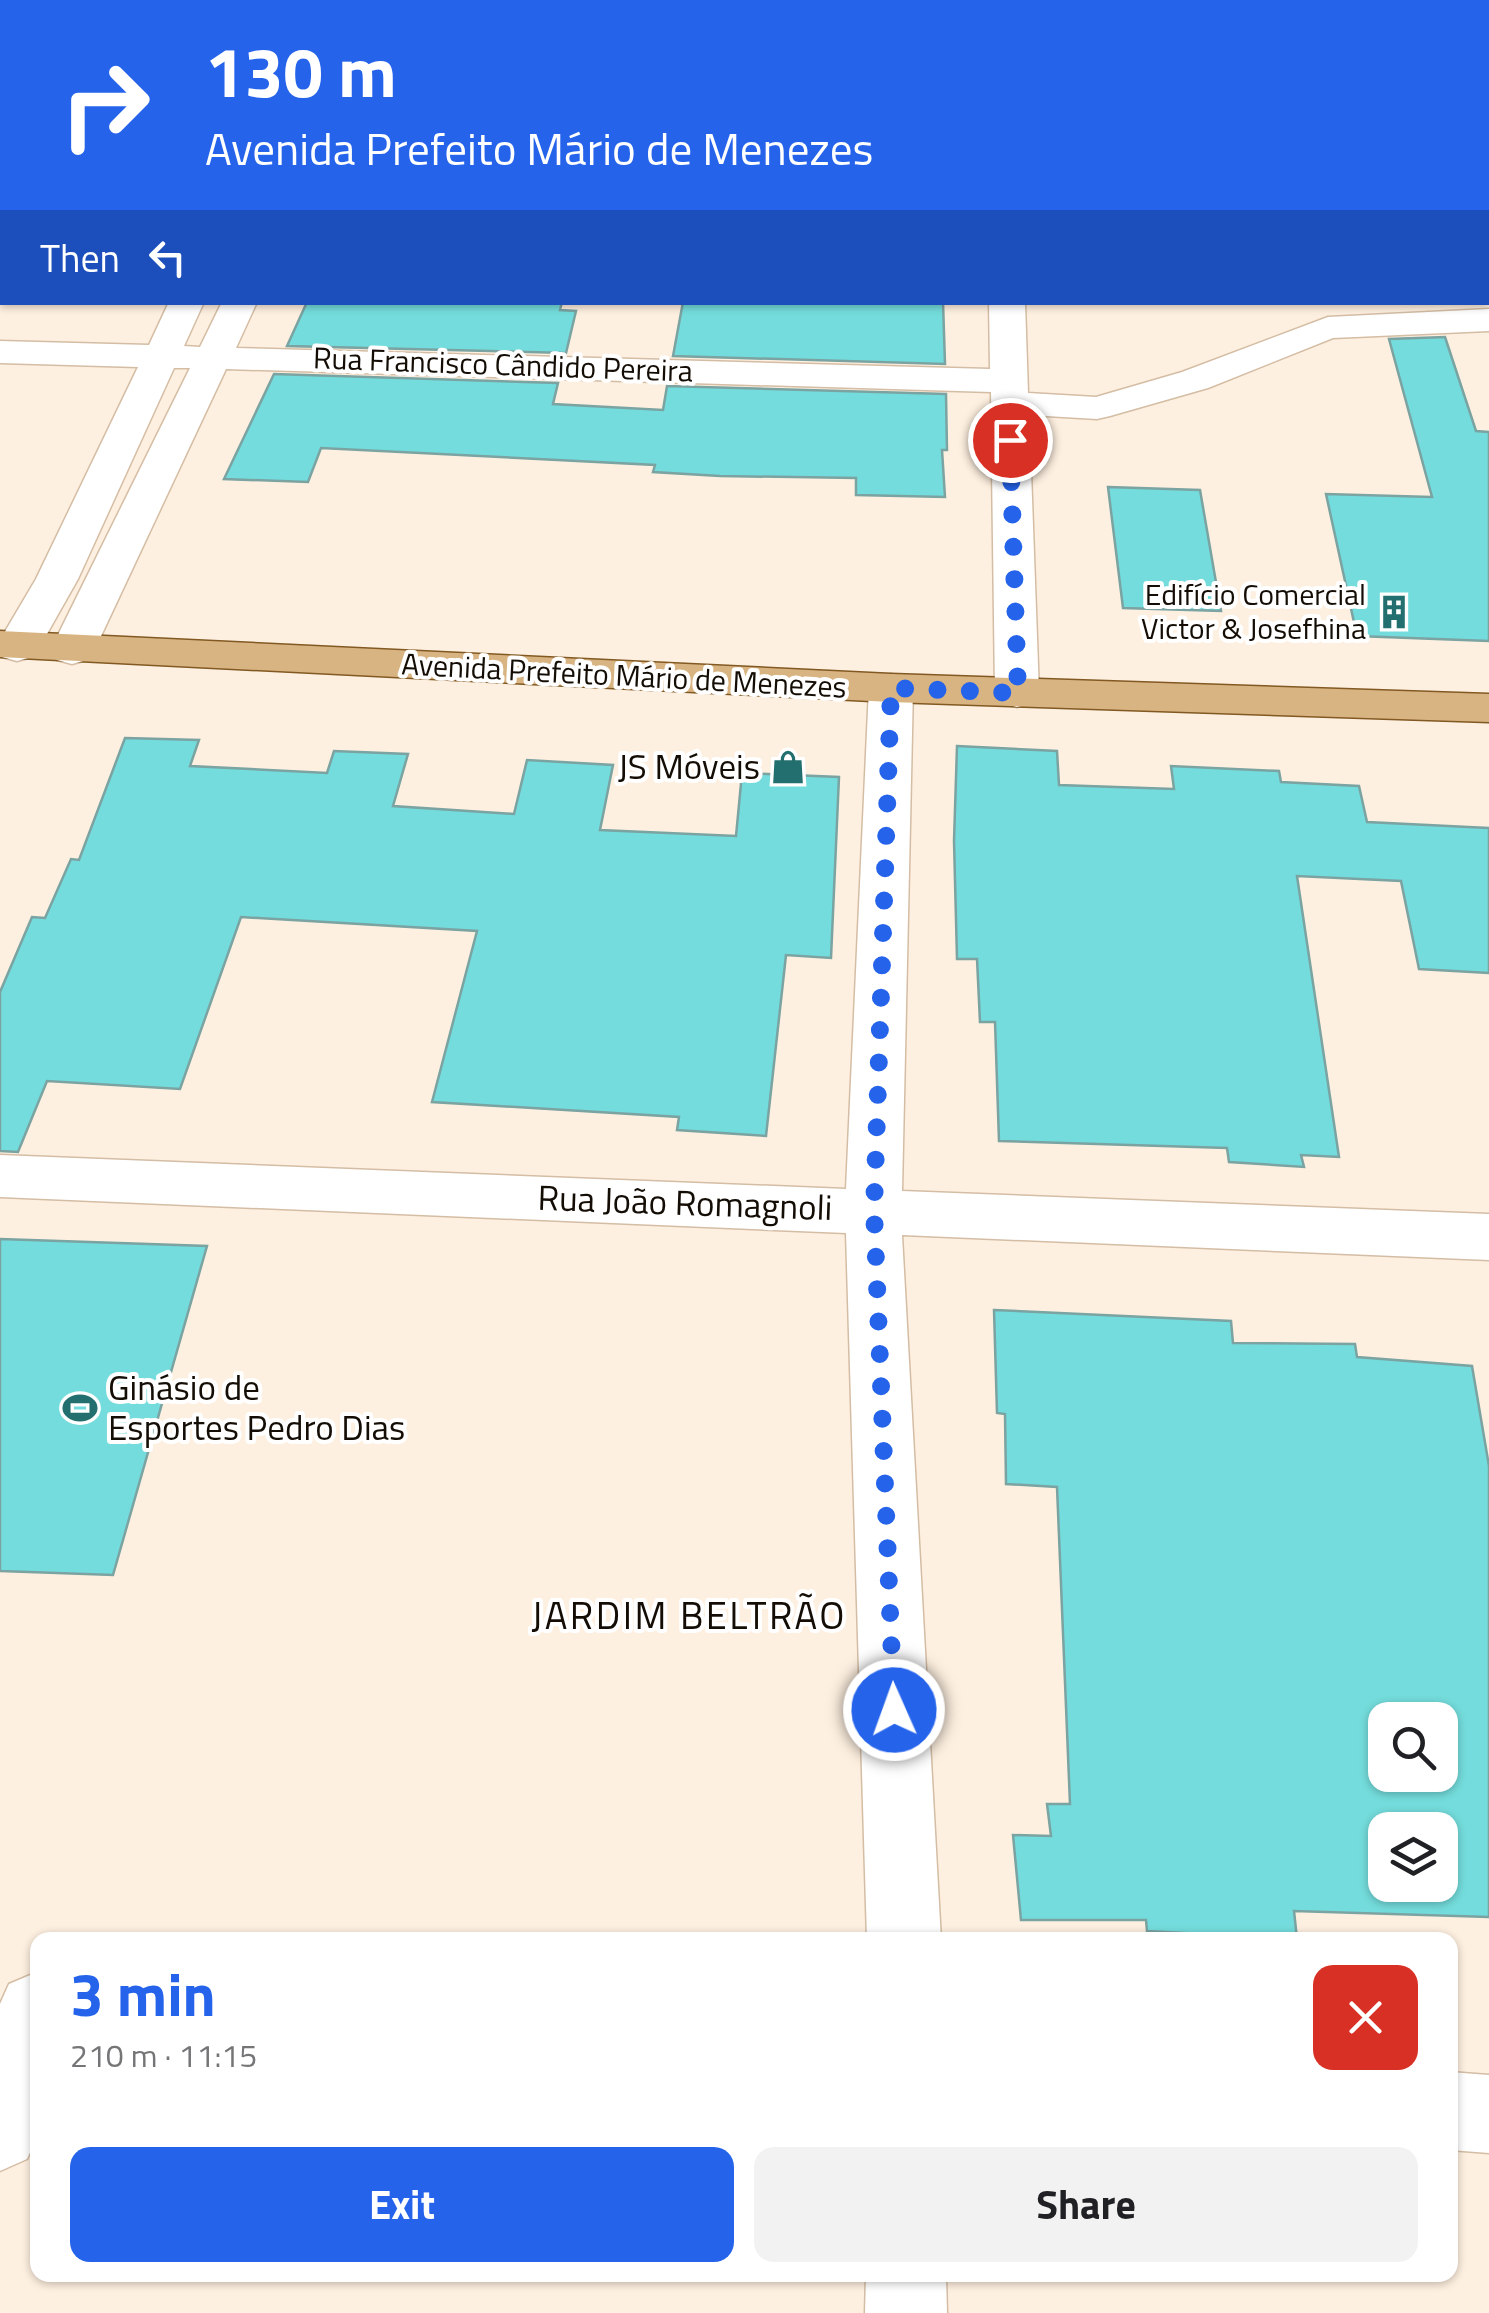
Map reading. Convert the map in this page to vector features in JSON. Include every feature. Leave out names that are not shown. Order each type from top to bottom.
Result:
[{"type":"main road","name":"Avenida Prefeito Mário de Menezes","points":[[8,646],[891,688],[1489,708]]},
{"type":"street","points":[[8,646],[57,579],[187,305]]},
{"type":"street","points":[[72,651],[239,305]]},
{"type":"street","points":[[1006,305],[1018,693]]},
{"type":"street","name":"Rua Francisco Cândido Pereira","points":[[0,352],[215,357],[1008,392],[1096,408],[1195,380],[1328,328],[1489,320]]},
{"type":"street","points":[[891,688],[874,1210],[904,1932]]},
{"type":"street","name":"Rua João Romagnoli","points":[[0,1176],[1489,1238]]},
{"type":"street","points":[[0,2132],[24,2009]]},
{"type":"street","points":[[1458,2112],[1489,2114]]},
{"type":"street","points":[[906,2282],[906,2313]]},
{"type":"building","points":[[306,305],[561,305],[560,310],[576,311],[566,353],[287,346]]},
{"type":"building","points":[[682,305],[943,305],[945,364],[673,356]]},
{"type":"building","points":[[1445,337],[1476,431],[1489,432],[1489,641],[1357,636],[1326,494],[1432,497],[1389,339]]},
{"type":"building","points":[[274,374],[558,383],[553,404],[663,410],[667,386],[946,394],[947,450],[942,450],[945,497],[856,495],[856,478],[720,476],[653,472],[655,465],[321,448],[308,482],[224,479]]},
{"type":"building","points":[[1108,487],[1200,490],[1221,611],[1123,608]]},
{"type":"building","points":[[125,738],[199,740],[190,766],[327,773],[334,751],[408,754],[393,806],[514,814],[527,760],[613,765],[600,830],[736,836],[742,773],[839,777],[831,958],[786,955],[766,1136],[677,1130],[679,1117],[432,1102],[477,931],[241,917],[180,1089],[47,1081],[18,1152],[0,1151],[0,992],[32,917],[45,918],[71,859],[79,860]]},
{"type":"building","points":[[957,746],[1057,751],[1059,785],[1174,789],[1171,766],[1279,771],[1281,782],[1359,786],[1367,822],[1489,828],[1489,973],[1419,969],[1401,881],[1297,876],[1339,1157],[1301,1155],[1304,1167],[1229,1162],[1227,1148],[999,1141],[995,1022],[980,1022],[977,959],[957,959]]},
{"type":"building","name":"Ginásio de Esportes Pedro Dias","points":[[0,1239],[207,1246],[113,1575],[0,1571]]},
{"type":"building","points":[[994,1310],[1231,1321],[1233,1343],[1355,1344],[1357,1357],[1472,1366],[1489,1466],[1489,1917],[1294,1911],[1296,1932],[1166,1932],[1147,1931],[1146,1920],[1021,1920],[1013,1835],[1051,1836],[1047,1804],[1070,1804],[1057,1487],[1006,1484],[1005,1414],[997,1413]]},
{"type":"place","name":"Edifício Comercial Victor & Josefhina","points":[[1394,612]]},
{"type":"place","name":"JS Móveis","points":[[788,767]]},
{"type":"place","name":"Ginásio de Esportes Pedro Dias","points":[[80,1408]]},
{"type":"district","name":"JARDIM BELTRÃO","points":[[689,1616]]},
{"type":"route","points":[[894,1710],[874,1210],[891,688],[1018,693],[1010,440]]}]
